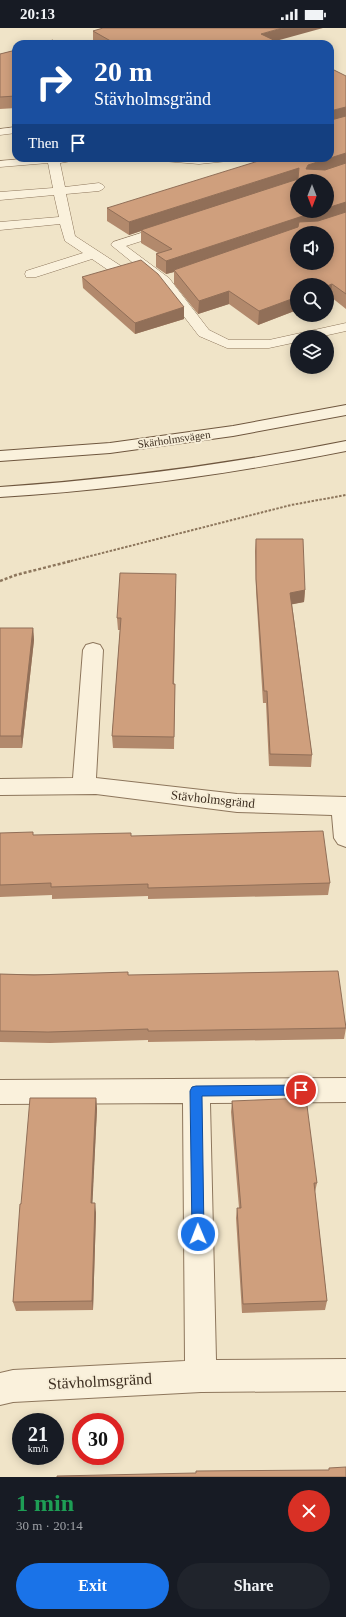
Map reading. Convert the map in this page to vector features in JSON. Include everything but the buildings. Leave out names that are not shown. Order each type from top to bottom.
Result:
[{"type":"street","name":"Skärholmsvägen","points":[[0,456],[110,448],[233,431],[346,410]]},
{"type":"street","points":[[0,492],[93,485],[167,477],[226,468],[346,446]]},
{"type":"street","points":[[84,786],[92,650]]},
{"type":"street","name":"Stävholmsgränd","points":[[0,787],[96,786],[237,803],[344,806],[346,838]]},
{"type":"street","points":[[0,1092],[346,1090]]},
{"type":"street","points":[[196,1091],[201,1376]]},
{"type":"street","name":"Stävholmsgränd","points":[[0,1389],[13,1386],[201,1376],[346,1375]]},
{"type":"lane","points":[[0,132],[12,130]]},
{"type":"lane","points":[[0,164],[21,162]]},
{"type":"lane","points":[[54,162],[69,238],[116,269]]},
{"type":"lane","points":[[0,196],[99,187]]},
{"type":"lane","points":[[0,226],[66,220]]},
{"type":"lane","points":[[177,226],[117,245],[164,281],[204,333],[227,344],[269,344],[290,340]]},
{"type":"lane","points":[[31,274],[93,254]]},
{"type":"lane","points":[[164,281],[179,276]]},
{"type":"lane","points":[[332,330],[346,327]]},
{"type":"path","points":[[0,581],[16,575],[292,505],[346,495]]},
{"type":"route","points":[[198,1234],[196,1091],[301,1090]]}]
